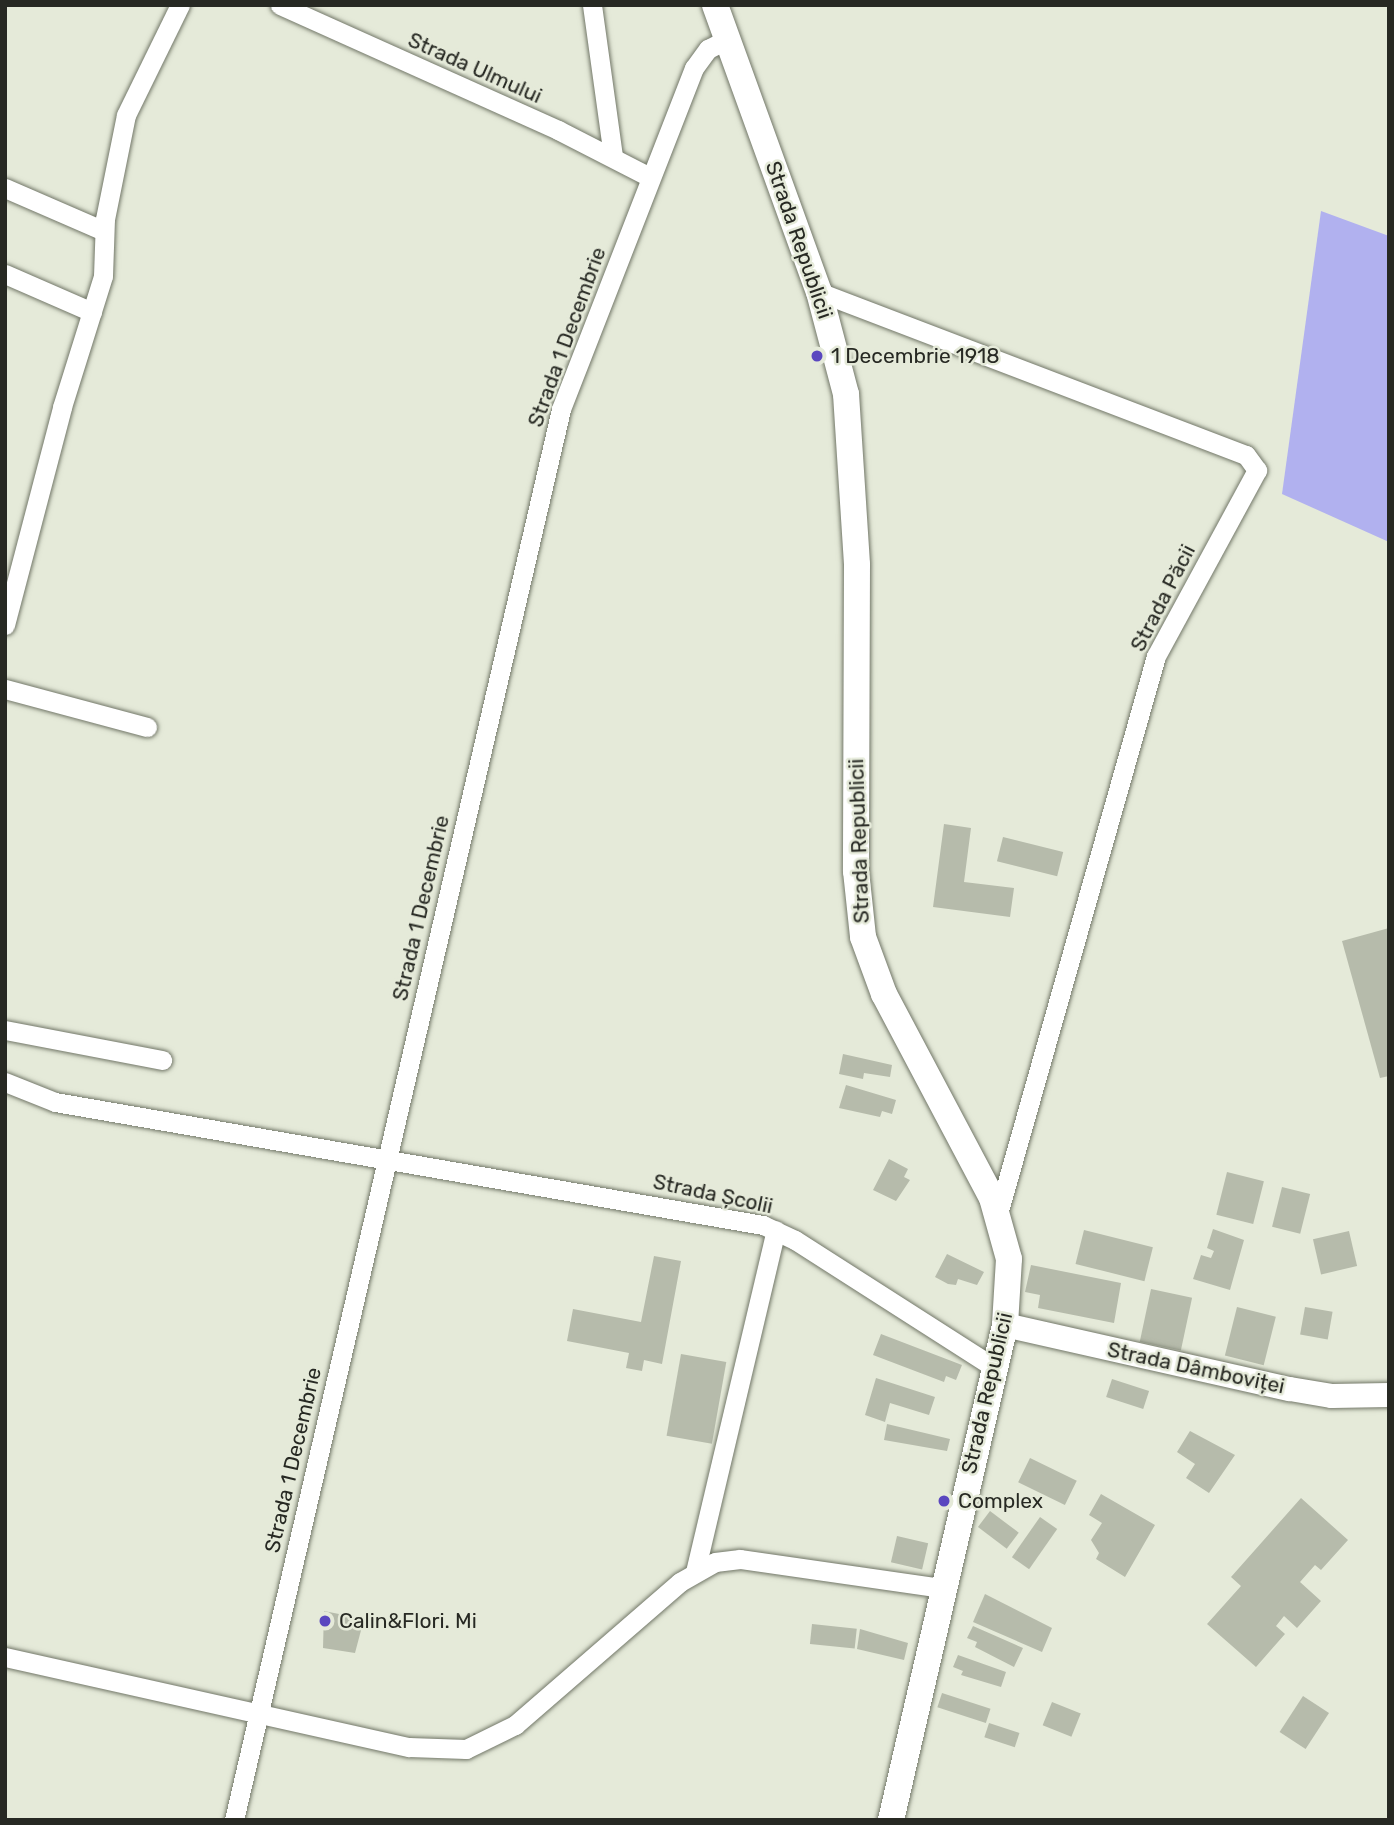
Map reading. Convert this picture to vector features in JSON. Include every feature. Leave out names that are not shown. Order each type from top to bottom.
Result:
[{"type":"main road","name":"Strada Republicii","points":[[715,5],[819,292],[846,394],[852,452],[857,565],[856,871],[863,937],[880,985],[998,1214],[1009,1259],[1005,1325],[942,1588],[891,1820]]},
{"type":"street","points":[[5,625],[103,276],[104,231],[114,158],[126,115],[180,5]]},
{"type":"street","name":"Strada Ulmului","points":[[280,5],[613,157],[650,177]]},
{"type":"street","points":[[593,5],[613,157]]},
{"type":"street","name":"Strada 1 Decembrie","points":[[234,1820],[561,409],[698,59],[728,39]]},
{"type":"street","points":[[5,188],[104,231]]},
{"type":"street","points":[[5,274],[92,312]]},
{"type":"street","name":"Strada Păcii","points":[[819,292],[1246,455],[1257,470],[1156,656],[998,1214]]},
{"type":"street","points":[[5,689],[146,727]]},
{"type":"street","points":[[5,1030],[162,1060]]},
{"type":"street","name":"Strada Școlii","points":[[5,1082],[55,1102],[387,1157],[744,1221],[776,1230],[995,1368]]},
{"type":"street","points":[[695,1572],[776,1230]]},
{"type":"street","name":"Strada Dâmboviței","points":[[1005,1325],[1252,1382],[1332,1396],[1380,1396]]},
{"type":"street","points":[[5,1657],[430,1750],[482,1744],[514,1725],[695,1572],[715,1562],[740,1559],[942,1588]]},
{"type":"shaded area","points":[[1321,211],[1389,236],[1389,542],[1282,494]]},
{"type":"building","points":[[944,824],[971,828],[964,882],[1014,888],[1010,917],[933,907]]},
{"type":"building","points":[[1003,837],[1063,852],[1057,876],[997,861]]},
{"type":"building","points":[[1389,928],[1389,1076],[1380,1078],[1342,941]]},
{"type":"building","points":[[843,1054],[892,1065],[890,1077],[864,1073],[863,1079],[839,1074]]},
{"type":"building","points":[[846,1085],[896,1100],[892,1114],[882,1111],[880,1117],[839,1108]]},
{"type":"building","points":[[889,1159],[908,1169],[904,1177],[910,1180],[896,1201],[873,1190]]},
{"type":"building","points":[[1227,1172],[1264,1181],[1253,1224],[1216,1215]]},
{"type":"building","points":[[1282,1187],[1310,1194],[1300,1234],[1272,1227]]},
{"type":"building","points":[[1213,1229],[1244,1240],[1230,1290],[1193,1279],[1201,1255],[1211,1258],[1214,1251],[1207,1248]]},
{"type":"building","points":[[1084,1230],[1153,1247],[1144,1281],[1076,1264]]},
{"type":"building","points":[[1349,1231],[1357,1266],[1321,1274],[1313,1239]]},
{"type":"building","points":[[947,1254],[984,1272],[977,1285],[958,1279],[956,1285],[948,1284],[935,1277]]},
{"type":"building","points":[[654,1256],[681,1261],[662,1364],[644,1360],[642,1371],[626,1368],[629,1353],[567,1341],[573,1309],[641,1322]]},
{"type":"building","points":[[1031,1265],[1121,1283],[1114,1323],[1038,1308],[1040,1295],[1025,1292]]},
{"type":"building","points":[[1151,1289],[1192,1298],[1181,1351],[1140,1342]]},
{"type":"building","points":[[1237,1307],[1276,1317],[1264,1365],[1225,1356]]},
{"type":"building","points":[[1305,1307],[1333,1312],[1328,1339],[1300,1335]]},
{"type":"building","points":[[881,1334],[962,1365],[956,1380],[946,1376],[944,1382],[873,1355]]},
{"type":"building","points":[[681,1354],[726,1362],[712,1444],[667,1436]]},
{"type":"building","points":[[876,1378],[935,1397],[929,1415],[890,1403],[885,1422],[865,1415]]},
{"type":"building","points":[[1112,1379],[1149,1391],[1143,1409],[1106,1397]]},
{"type":"building","points":[[887,1424],[950,1439],[947,1451],[884,1440]]},
{"type":"building","points":[[1190,1431],[1235,1455],[1209,1493],[1186,1478],[1195,1464],[1177,1452]]},
{"type":"building","points":[[1030,1458],[1077,1481],[1065,1505],[1018,1482]]},
{"type":"building","points":[[1101,1494],[1155,1525],[1125,1577],[1096,1559],[1099,1553],[1091,1540],[1102,1523],[1089,1515]]},
{"type":"building","points":[[1301,1498],[1348,1540],[1321,1570],[1315,1565],[1300,1582],[1321,1601],[1297,1628],[1284,1616],[1276,1626],[1285,1634],[1256,1667],[1207,1624],[1241,1586],[1231,1577]]},
{"type":"building","points":[[990,1511],[1019,1533],[1007,1549],[978,1527]]},
{"type":"building","points":[[1040,1517],[1057,1529],[1029,1569],[1012,1557]]},
{"type":"building","points":[[897,1536],[928,1543],[922,1570],[891,1562]]},
{"type":"building","points":[[985,1594],[1052,1628],[1042,1652],[973,1622]]},
{"type":"building","points":[[324,1611],[364,1619],[355,1653],[323,1648]]},
{"type":"building","points":[[812,1624],[857,1629],[855,1649],[810,1644]]},
{"type":"building","points":[[973,1626],[1023,1648],[1014,1667],[975,1647],[977,1642],[967,1638]]},
{"type":"building","points":[[860,1629],[908,1643],[904,1660],[857,1649]]},
{"type":"building","points":[[958,1655],[1006,1672],[1001,1687],[961,1675],[963,1671],[953,1667]]},
{"type":"building","points":[[942,1693],[991,1709],[986,1723],[937,1707]]},
{"type":"building","points":[[1303,1696],[1329,1713],[1306,1749],[1280,1732]]},
{"type":"building","points":[[1052,1702],[1081,1714],[1071,1737],[1043,1725]]},
{"type":"building","points":[[989,1723],[1019,1733],[1015,1747],[984,1737]]},
{"type":"place","name":"1 Decembrie 1918","points":[[817,356]]},
{"type":"place","name":"Complex","points":[[944,1501]]},
{"type":"place","name":"Calin&Flori. Mi","points":[[325,1621]]}]
